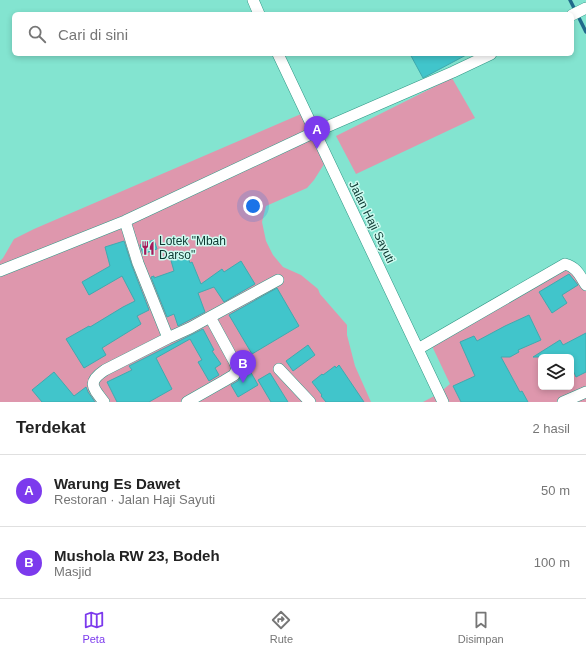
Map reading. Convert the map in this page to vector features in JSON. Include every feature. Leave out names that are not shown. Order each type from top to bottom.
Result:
[{"type":"street","points":[[253,0],[258,12]]},
{"type":"street","points":[[574,14],[585,9]]},
{"type":"street","name":"Jalan Haji Sayuti","points":[[279,56],[418,349],[441,401]]},
{"type":"street","points":[[1,274],[125,221],[315,132],[487,56]]},
{"type":"street","points":[[125,221],[140,269],[168,338]]},
{"type":"street","points":[[418,349],[565,264],[572,266],[577,270],[586,285]]},
{"type":"street","points":[[104,402],[94,389],[93,384],[94,379],[99,374],[278,280]]},
{"type":"street","points":[[187,402],[234,375],[237,369],[210,317]]},
{"type":"street","points":[[279,369],[310,402]]},
{"type":"street","points":[[563,402],[586,392]]},
{"type":"shaded area","points":[[452,78],[475,118],[356,174],[336,136]]},
{"type":"shaded area","points":[[301,114],[326,161],[307,188],[266,206],[262,222],[266,241],[273,255],[283,267],[301,275],[318,289],[320,294],[347,325],[347,335],[355,366],[371,402],[0,402],[0,261],[14,239]]},
{"type":"shaded area","points":[[574,265],[586,284],[586,402],[423,402],[438,394],[450,384],[432,346]]},
{"type":"building","points":[[411,56],[464,56],[423,78]]},
{"type":"building","points":[[154,240],[157,249],[143,254],[140,245]]},
{"type":"building","points":[[124,241],[149,310],[137,316],[141,324],[102,348],[106,355],[84,368],[66,339],[135,301],[122,276],[89,295],[82,282],[110,266],[105,247]]},
{"type":"building","points":[[186,252],[201,284],[222,269],[224,272],[241,261],[255,284],[224,302],[214,287],[198,293],[205,312],[178,326],[174,314],[167,317],[151,277],[154,276],[154,278],[174,271],[170,257]]},
{"type":"building","points":[[569,274],[578,285],[562,295],[567,303],[552,313],[539,292]]},
{"type":"building","points":[[277,288],[299,326],[252,354],[229,315]]},
{"type":"building","points":[[529,315],[541,340],[518,350],[519,352],[510,357],[501,357],[520,392],[522,391],[528,402],[461,402],[453,386],[475,376],[460,342],[474,336],[477,341]]},
{"type":"building","points":[[203,329],[214,350],[212,351],[221,364],[215,368],[219,375],[209,381],[198,362],[202,360],[190,339],[156,358],[172,389],[149,402],[117,402],[107,382],[132,370],[129,366]]},
{"type":"building","points":[[586,333],[586,372],[576,377],[574,373],[574,354],[538,354],[538,357],[533,357],[560,340],[563,345]]},
{"type":"building","points":[[308,345],[315,355],[293,371],[286,361]]},
{"type":"building","points":[[339,365],[364,402],[326,402],[321,396],[322,395],[312,382],[322,374],[323,375],[335,366],[336,368]]},
{"type":"building","points":[[249,369],[258,385],[238,397],[231,385],[238,381],[243,372]]},
{"type":"building","points":[[54,372],[74,396],[86,387],[95,402],[42,402],[32,390]]},
{"type":"building","points":[[270,373],[288,402],[271,402],[258,380]]},
{"type":"waterway","points":[[570,0],[586,32]]},
{"type":"place","name":"Warung Es Dawet","points":[[317,149]]},
{"type":"place","name":"Lotek \"Mbah Darso\"","points":[[148,248]]},
{"type":"place","name":"Mushola RW 23, Bodeh","points":[[243,383]]}]
